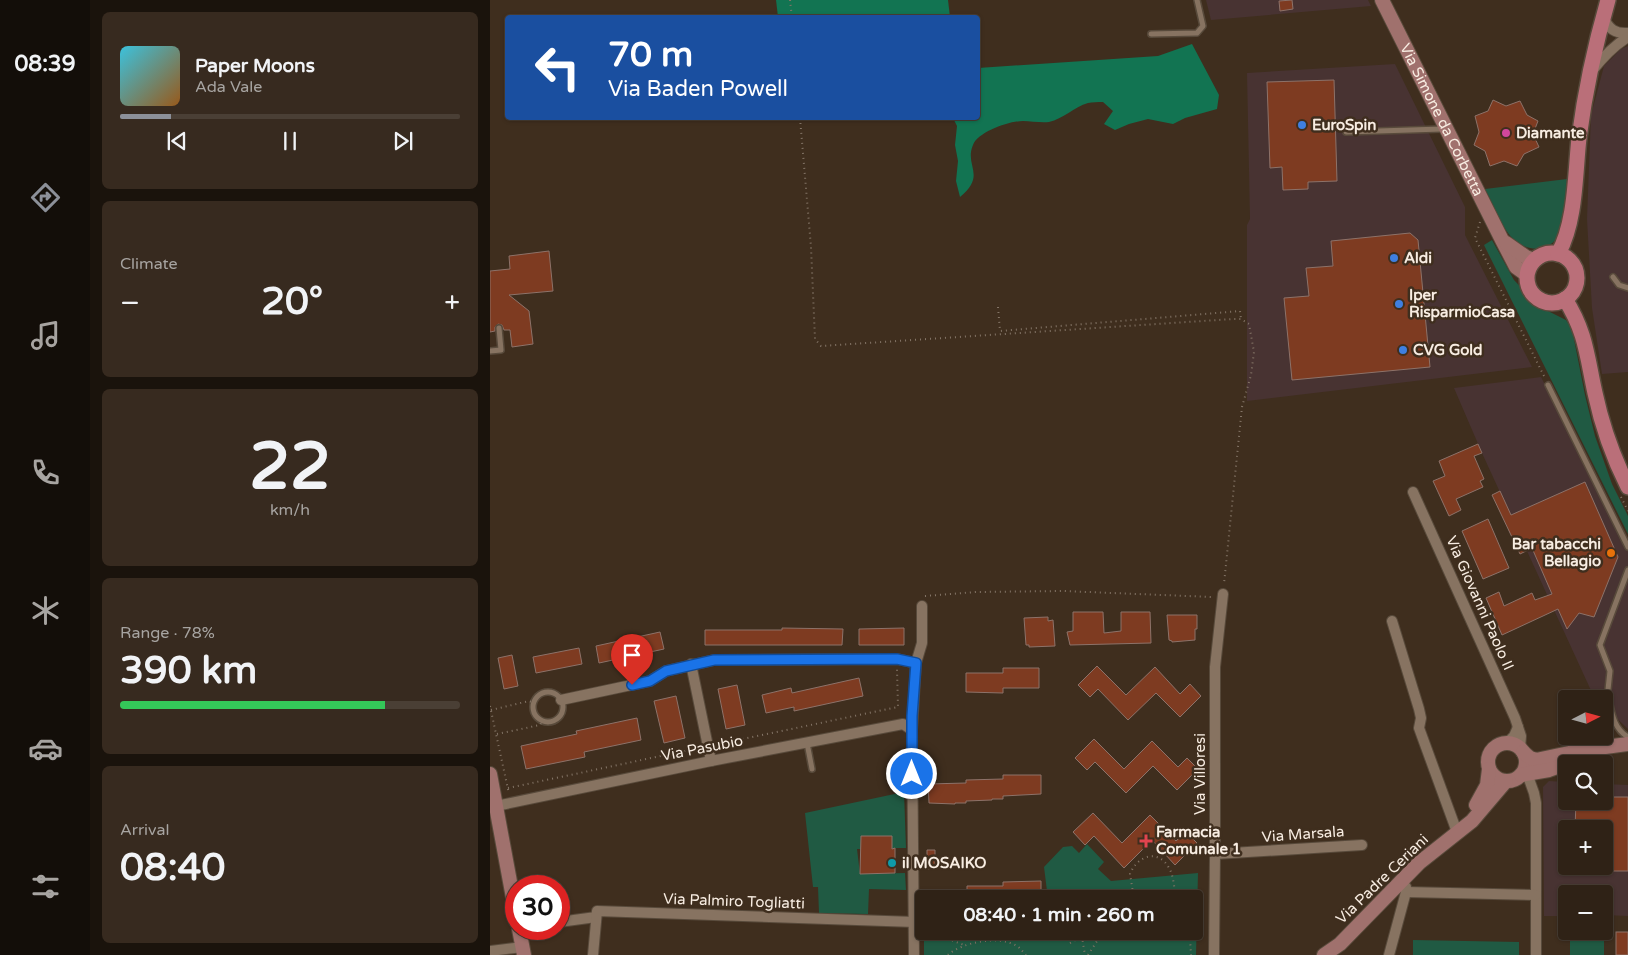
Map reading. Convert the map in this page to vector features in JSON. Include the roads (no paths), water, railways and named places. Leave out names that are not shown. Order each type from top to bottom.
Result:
[{"type":"main road","points":[[1558,254],[1565,242],[1569,224],[1590,74],[1608,0]]},
{"type":"main road","points":[[1545,254],[1558,254],[1566,257],[1576,270],[1575,286],[1566,299],[1558,303],[1542,301],[1530,291],[1526,275],[1534,260],[1545,254]]},
{"type":"main road","points":[[1566,299],[1580,326],[1595,395],[1609,445],[1628,487]]},
{"type":"street","name":"Via Simone da Corbetta","points":[[1382,0],[1516,267],[1526,275]]},
{"type":"street","points":[[1603,17],[1613,31],[1620,34],[1628,33]]},
{"type":"street","points":[[1590,74],[1606,53],[1628,37]]},
{"type":"street","name":"Via Simone da Corbetta","points":[[1502,240],[1515,250],[1534,260]]},
{"type":"street","name":"Via Giovanni Paolo II","points":[[1413,492],[1518,727],[1521,736],[1517,748]]},
{"type":"street","name":"Via Villoresi","points":[[1214,955],[1216,854],[1215,667],[1222,596]]},
{"type":"street","points":[[915,922],[912,730],[916,663],[922,643],[922,606]]},
{"type":"street","points":[[1392,621],[1419,709],[1421,718],[1419,728],[1460,829]]},
{"type":"street","points":[[561,700],[650,681],[666,671],[714,660],[897,659],[916,663]]},
{"type":"street","points":[[691,664],[711,761]]},
{"type":"street","name":"Via Pasubio","points":[[496,806],[711,761],[903,724],[912,730]]},
{"type":"street","points":[[1558,767],[1546,771],[1496,778],[1489,769],[1488,760],[1490,752],[1497,746],[1517,748],[1530,758],[1536,760],[1583,750],[1628,744]]},
{"type":"street","points":[[1517,748],[1526,759],[1519,775]]},
{"type":"street","points":[[1592,755],[1628,750]]},
{"type":"street","name":"Via Padre Ceriani","points":[[1460,829],[1487,785],[1489,769]]},
{"type":"street","points":[[1536,955],[1535,795],[1538,781],[1546,771]]},
{"type":"street","points":[[490,774],[509,875]]},
{"type":"street","points":[[1519,775],[1535,795]]},
{"type":"street","name":"Via Padre Ceriani","points":[[1324,955],[1340,944],[1404,886],[1419,863],[1472,821],[1519,775]]},
{"type":"street","name":"Via Marsala","points":[[1216,854],[1362,845]]},
{"type":"street","points":[[1390,955],[1404,886],[1536,895]]},
{"type":"street","name":"Via Palmiro Togliatti","points":[[596,918],[597,911],[915,922]]},
{"type":"street","points":[[570,921],[596,918],[593,955]]},
{"type":"street","points":[[914,955],[915,934]]},
{"type":"street","points":[[490,951],[523,951]]},
{"type":"lane","points":[[1151,34],[1196,33],[1203,26],[1197,0]]},
{"type":"lane","points":[[1346,132],[1442,129],[1446,127]]},
{"type":"lane","points":[[1613,276],[1619,285],[1628,288]]},
{"type":"lane","points":[[490,351],[501,350],[500,328]]},
{"type":"lane","points":[[1548,385],[1628,547]]},
{"type":"lane","points":[[1608,690],[1610,671],[1600,645],[1628,570]]},
{"type":"lane","points":[[545,692],[553,693],[561,700],[560,716],[553,721],[542,721],[535,714],[534,702],[536,698],[545,692]]},
{"type":"lane","points":[[1613,717],[1614,722],[1623,734],[1628,737]]},
{"type":"lane","points":[[807,743],[812,768]]},
{"type":"lane","points":[[1583,750],[1589,745]]},
{"type":"lane","points":[[896,776],[912,774]]},
{"type":"place","name":"EuroSpin","points":[[1302,125]]},
{"type":"place","name":"Diamante","points":[[1506,133]]},
{"type":"place","name":"Aldi","points":[[1394,258]]},
{"type":"place","name":"Iper RisparmioCasa","points":[[1399,304]]},
{"type":"place","name":"CVG Gold","points":[[1403,350]]},
{"type":"place","name":"Bar tabacchi Bellagio","points":[[1611,553]]},
{"type":"place","name":"Farmacia Comunale 1","points":[[1146,841]]},
{"type":"place","name":"il MOSAIKO","points":[[892,863]]}]
